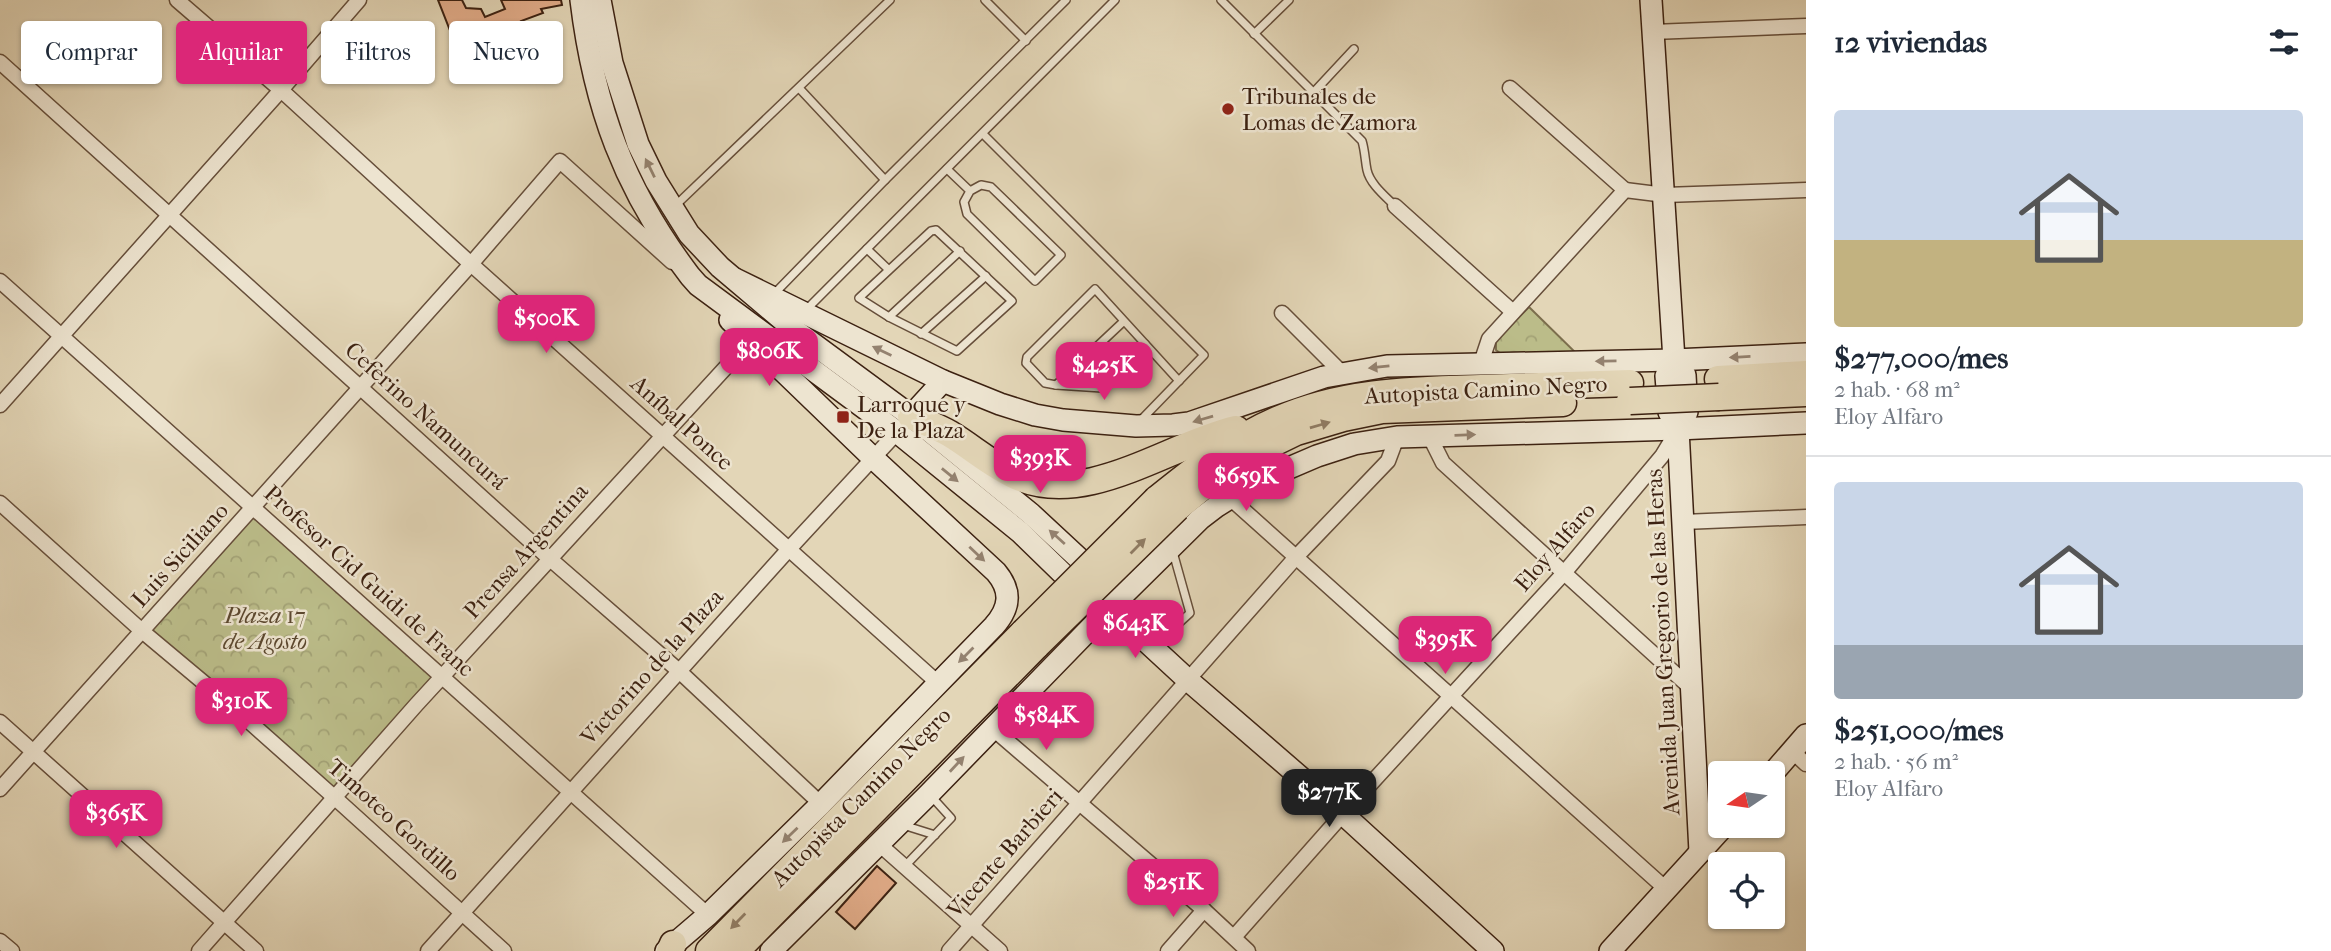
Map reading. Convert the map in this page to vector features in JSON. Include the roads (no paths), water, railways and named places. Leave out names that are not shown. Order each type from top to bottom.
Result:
[{"type":"highway","name":"Autopista Camino Negro","points":[[1719,388],[1806,374]]},
{"type":"highway","name":"Autopista Camino Negro","points":[[1167,503],[1251,454],[1296,432],[1382,410],[1719,388],[1806,393]]},
{"type":"highway","name":"Autopista Camino Negro","points":[[709,951],[1167,503],[1187,474],[1225,448],[1276,420],[1345,398],[1380,392],[1630,392]]},
{"type":"highway","points":[[904,424],[948,433],[989,462],[1019,478],[1052,485],[1078,484],[1107,477],[1226,432],[1276,420]]},
{"type":"highway","name":"Autopista Camino Negro","points":[[736,951],[1030,639]]},
{"type":"street","name":"Aníbal Ponce","points":[[177,0],[281,90],[938,683]]},
{"type":"street","points":[[0,405],[359,0]]},
{"type":"street","points":[[581,0],[593,71],[618,154],[646,213],[694,280],[750,341],[996,572],[1006,584],[1008,593],[1002,617],[994,626],[821,804],[708,915],[669,949]]},
{"type":"street","points":[[600,0],[612,63],[638,144],[672,209],[689,234],[735,279],[904,424]]},
{"type":"street","name":"Avenida Juan Gregorio de las Heras","points":[[1651,0],[1674,360],[1666,376],[1669,412],[1678,429],[1700,852]]},
{"type":"street","points":[[1653,32],[1806,26]]},
{"type":"street","name":"Ceferino Namuncurá","points":[[0,62],[549,558],[680,671],[821,804]]},
{"type":"street","points":[[1510,88],[1625,190],[1665,195],[1806,190]]},
{"type":"street","name":"Luis Siciliano","points":[[0,789],[471,264],[560,161],[694,280]]},
{"type":"street","points":[[1480,363],[1489,339],[1625,190]]},
{"type":"street","points":[[1395,206],[1513,312]]},
{"type":"street","points":[[735,279],[943,381],[1000,404],[1063,420],[1136,426],[1189,423],[1305,383],[1342,373],[1387,366],[1674,360],[1806,354]]},
{"type":"street","points":[[694,280],[1031,514],[1108,586],[1110,608],[1152,648],[1343,814],[1493,951]]},
{"type":"street","name":"Profesor Cid Guidi de Franc","points":[[0,281],[708,915]]},
{"type":"street","points":[[1282,313],[1342,373]]},
{"type":"street","name":"Prensa Argentina","points":[[199,951],[549,558],[750,341]]},
{"type":"street","points":[[904,424],[943,381]]},
{"type":"street","points":[[771,951],[1200,519],[1254,484],[1317,456],[1354,444],[1397,437],[1806,423]]},
{"type":"street","name":"Victorino de la Plaza","points":[[428,951],[904,424]]},
{"type":"street","name":"Eloy Alfaro","points":[[1234,937],[1564,573],[1662,456],[1678,429]]},
{"type":"street","points":[[1432,436],[1443,463],[1692,689]]},
{"type":"street","name":"Vicente Barbieri","points":[[949,951],[1297,556],[1388,461],[1397,437]]},
{"type":"street","points":[[1230,498],[1666,888]]},
{"type":"street","name":"Timoteo Gordillo","points":[[0,503],[142,631],[234,708],[504,951]]},
{"type":"street","points":[[1683,522],[1806,517]]},
{"type":"street","points":[[0,722],[256,951]]},
{"type":"street","points":[[991,727],[1248,951]]},
{"type":"street","points":[[1785,763],[1801,750]]},
{"type":"street","points":[[1610,951],[1713,838]]},
{"type":"street","points":[[879,844],[1000,951]]},
{"type":"street","points":[[1168,951],[1204,910]]},
{"type":"street","points":[[0,941],[12,951]]},
{"type":"lane","points":[[672,209],[890,0]]},
{"type":"lane","points":[[985,0],[1026,41]]},
{"type":"lane","points":[[771,297],[1066,0]]},
{"type":"lane","points":[[803,313],[1115,0]]},
{"type":"lane","points":[[1221,0],[1362,141],[1371,180],[1395,206]]},
{"type":"lane","points":[[1227,7],[1234,0]]},
{"type":"lane","points":[[1254,34],[1289,0]]},
{"type":"lane","points":[[1313,93],[1354,49]]},
{"type":"lane","points":[[799,88],[885,180]]},
{"type":"lane","points":[[983,134],[1204,355],[1136,426]]},
{"type":"lane","points":[[947,169],[970,191]]},
{"type":"lane","points":[[981,185],[991,187],[1061,255],[1035,281],[967,214],[964,202],[970,191],[981,185]]},
{"type":"lane","points":[[936,230],[960,251],[1012,301],[957,351],[889,317],[859,298],[931,231],[936,230]]},
{"type":"lane","points":[[867,250],[889,270]]},
{"type":"lane","points":[[889,317],[960,251]]},
{"type":"lane","points":[[921,334],[986,276]]},
{"type":"lane","points":[[1145,344],[1102,388],[1045,383],[1026,363],[1027,357],[1095,289],[1179,381]]},
{"type":"lane","points":[[1056,385],[1124,321]]},
{"type":"lane","points":[[1152,648],[1190,613],[1172,547]]},
{"type":"lane","points":[[905,866],[951,818],[929,794]]},
{"type":"lane","points":[[899,824],[935,835]]},
{"type":"place","name":"Tribunales de Lomas de Zamora","points":[[1228,109]]},
{"type":"place","name":"Larroque y De la Plaza","points":[[843,417]]},
{"type":"park label","name":"Plaza 17 de Agosto","points":[[265,628]]}]
